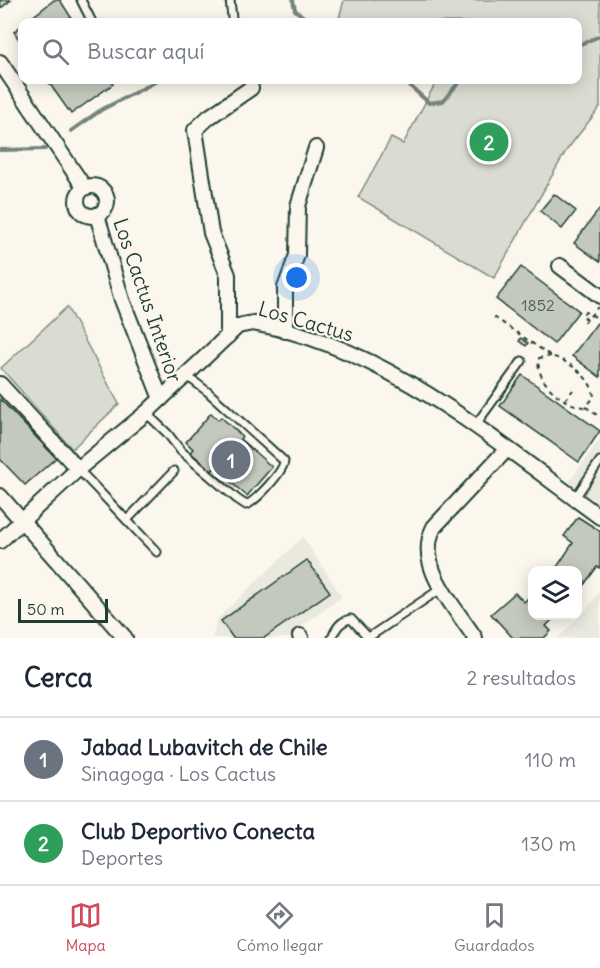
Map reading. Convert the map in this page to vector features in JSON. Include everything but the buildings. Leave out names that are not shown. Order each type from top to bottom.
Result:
[{"type":"street","points":[[0,62],[84,187]]},
{"type":"street","points":[[228,336],[228,275],[211,233],[195,130],[209,117],[251,88]]},
{"type":"street","points":[[285,331],[285,288],[297,255],[298,206],[316,148]]},
{"type":"street","points":[[84,187],[100,187],[107,195],[107,206],[97,215],[85,214],[78,206],[78,195],[84,187]]},
{"type":"street","name":"Los Cactus Interior","points":[[97,215],[122,300],[161,399]]},
{"type":"street","points":[[560,266],[600,296]]},
{"type":"street","name":"Los Cactus","points":[[0,541],[78,468],[146,413],[187,376],[238,326],[248,323],[285,331],[345,350],[375,365],[433,398],[600,517]]},
{"type":"street","points":[[0,384],[78,468]]},
{"type":"street","points":[[475,638],[442,588],[430,564],[429,538],[434,526],[506,450]]},
{"type":"street","points":[[0,496],[23,519],[125,638]]},
{"type":"lane","points":[[81,0],[90,18]]},
{"type":"lane","points":[[230,0],[232,18]]},
{"type":"lane","points":[[474,427],[522,361]]},
{"type":"lane","points":[[146,413],[162,427],[181,451],[237,499],[246,505],[254,500],[282,469],[284,461],[208,392],[187,376]]},
{"type":"lane","points":[[575,498],[600,461]]},
{"type":"lane","points":[[78,468],[157,552]]},
{"type":"lane","points":[[127,520],[174,471]]},
{"type":"lane","points":[[332,638],[336,627],[351,619],[369,638],[442,588]]},
{"type":"path","points":[[592,314],[585,322],[582,315],[585,312],[592,314],[600,319]]},
{"type":"path","points":[[494,317],[551,356],[574,367],[585,378],[593,392],[594,397],[586,407]]},
{"type":"path","points":[[551,356],[539,358],[537,365],[542,376],[572,405],[586,407],[600,417]]},
{"type":"path","points":[[565,400],[573,390]]},
{"type":"path","points":[[593,392],[600,393]]},
{"type":"shaded area","points":[[344,0],[600,0],[600,107],[566,151],[494,278],[358,197],[391,138],[403,144],[435,84],[582,84],[582,18],[339,18]]},
{"type":"shaded area","points":[[67,307],[119,404],[72,449],[1,368]]},
{"type":"shaded area","points":[[600,439],[600,505],[569,482]]},
{"type":"shaded area","points":[[303,537],[342,597],[292,633],[295,638],[212,638],[218,618]]},
{"type":"shaded area","points":[[600,590],[600,638],[558,638],[576,620],[582,620],[582,614]]},
{"type":"waterway","points":[[293,0],[295,10],[305,18]]},
{"type":"waterway","points":[[582,43],[600,36]]},
{"type":"waterway","points":[[71,131],[101,110],[151,84]]},
{"type":"waterway","points":[[408,84],[429,103],[443,101],[458,84]]},
{"type":"waterway","points":[[0,150],[45,149]]},
{"type":"place","name":"Club Deportivo Conecta","points":[[489,142]]},
{"type":"place","name":"Jabad Lubavitch de Chile","points":[[231,460]]}]
